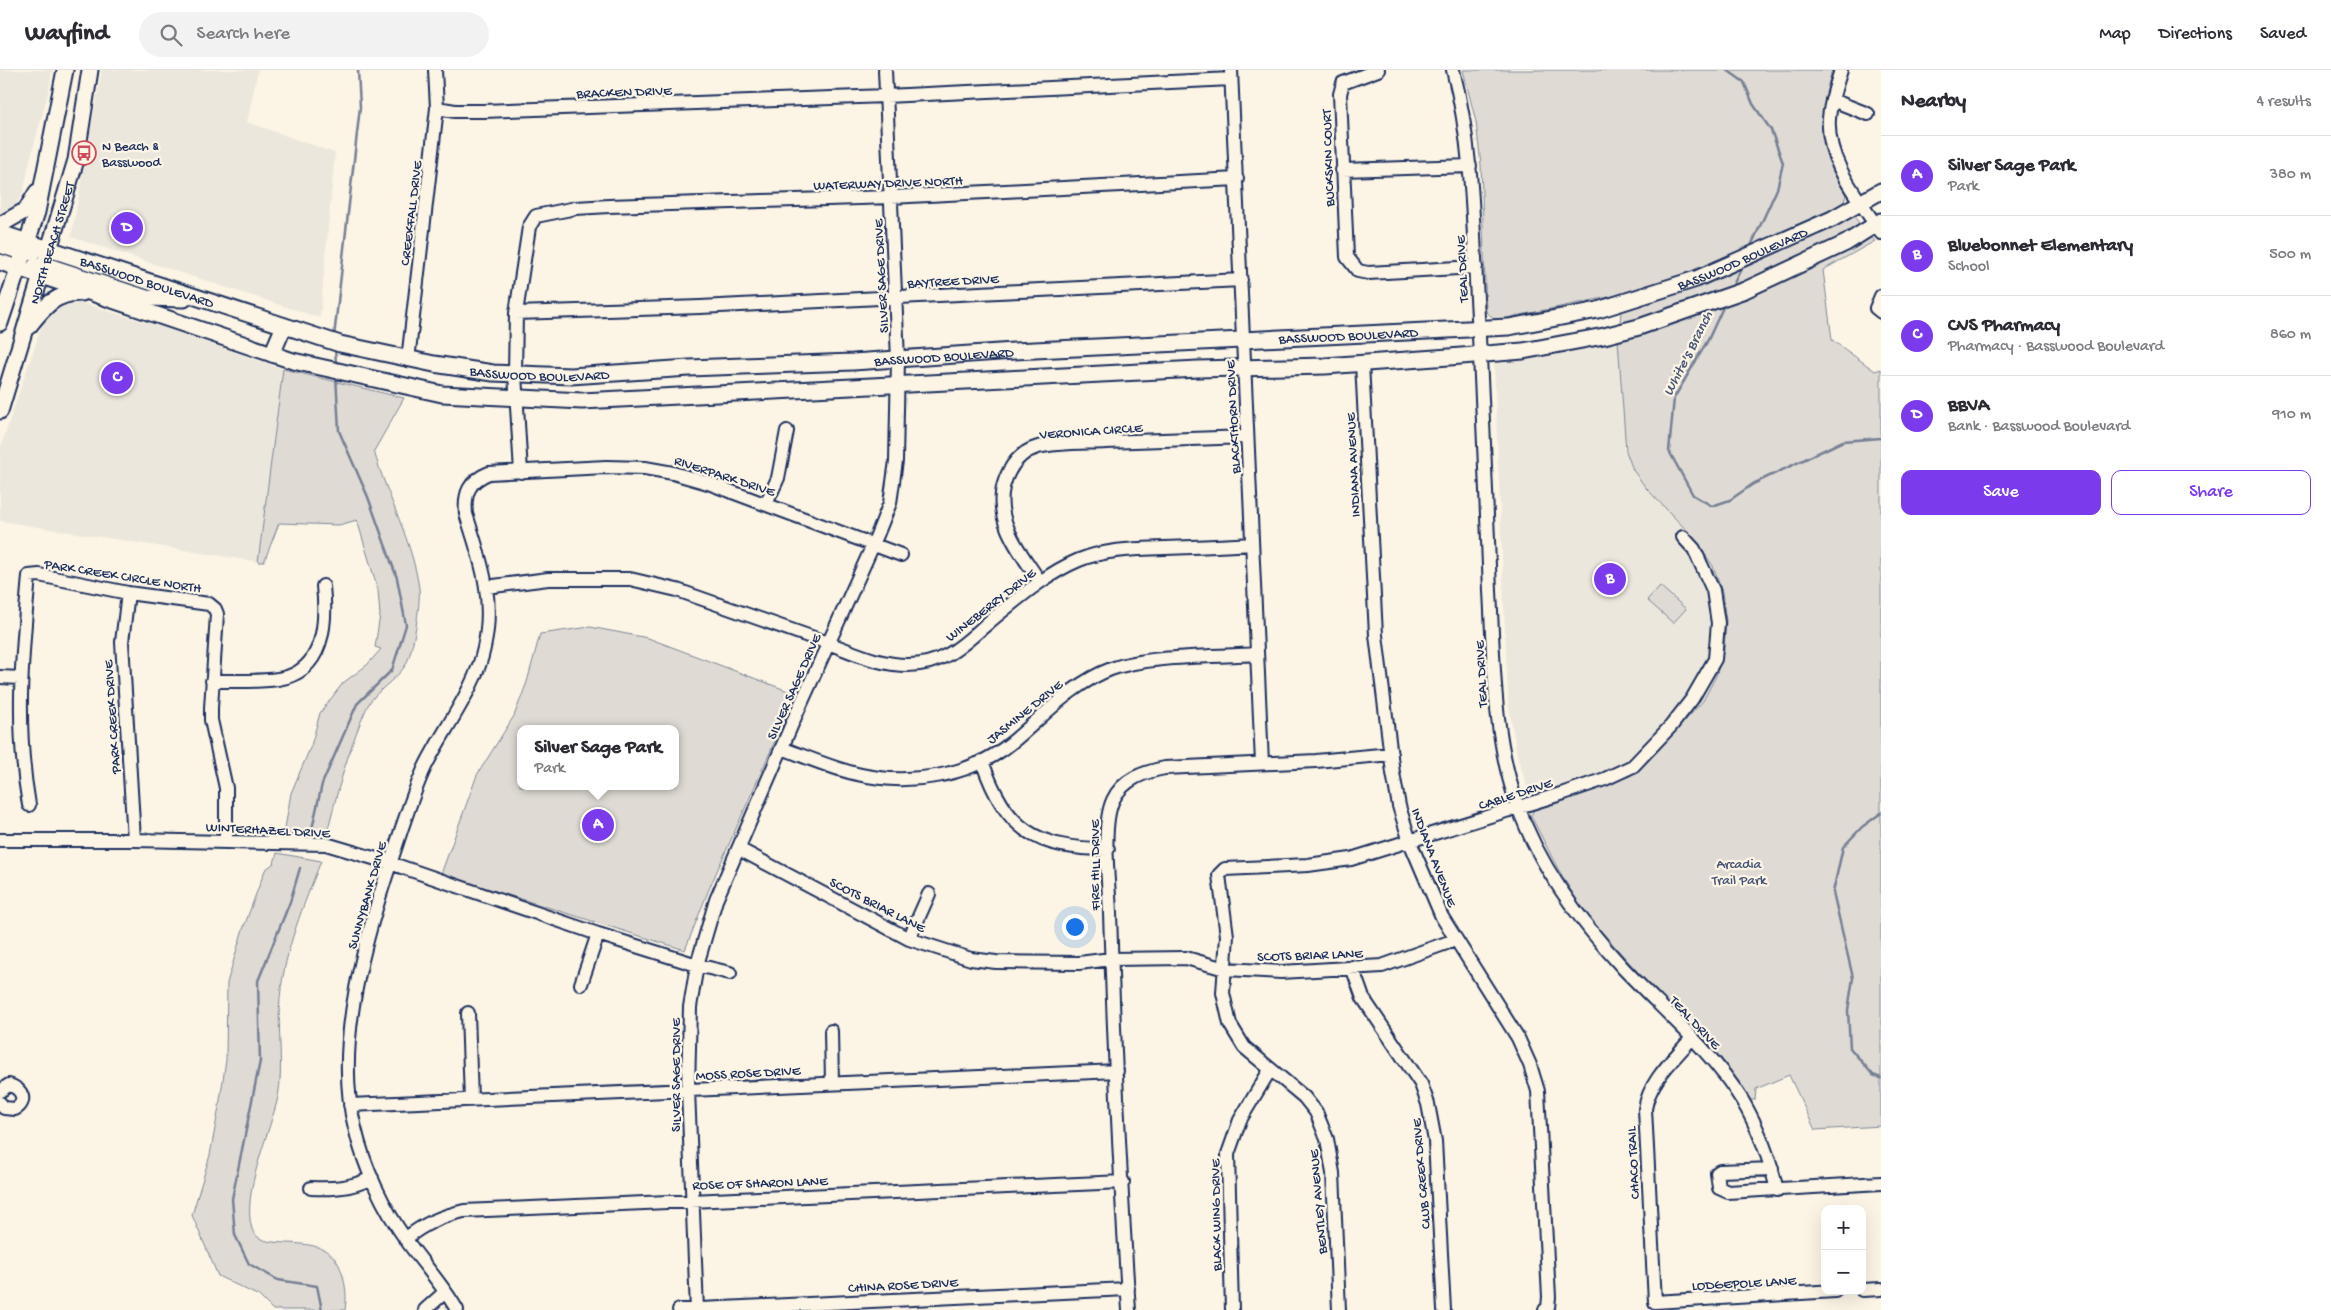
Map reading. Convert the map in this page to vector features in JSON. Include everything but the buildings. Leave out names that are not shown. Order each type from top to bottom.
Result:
[{"type":"main road","name":"NORTH BEACH STREET","points":[[0,323],[26,248],[46,178],[66,70]]},
{"type":"main road","name":"NORTH BEACH STREET","points":[[0,411],[76,160],[90,70]]},
{"type":"main road","points":[[60,100],[85,106]]},
{"type":"main road","points":[[0,226],[26,210],[46,178]]},
{"type":"main road","name":"BASSWOOD BOULEVARD","points":[[0,233],[26,248],[50,249],[349,346],[408,360],[493,373],[571,376],[689,368],[1479,329],[1537,322],[1580,314],[1696,279],[1779,244],[1881,191]]},
{"type":"main road","name":"BASSWOOD BOULEVARD","points":[[0,262],[19,269],[43,271],[94,294],[272,354],[348,374],[442,394],[517,399],[602,400],[899,384],[1362,363],[1481,354],[1562,344],[1639,327],[1745,290],[1879,226]]},
{"type":"main road","points":[[0,245],[26,248]]},
{"type":"main road","points":[[43,271],[146,298],[200,299]]},
{"type":"main road","points":[[22,336],[43,308],[54,299],[72,293],[94,294]]},
{"type":"main road","points":[[272,354],[284,326]]},
{"type":"street","name":"CREEKFALL DRIVE","points":[[408,360],[437,108],[435,70]]},
{"type":"street","name":"SILVER SAGE DRIVE","points":[[697,1310],[688,1090],[690,1007],[697,965],[716,900],[890,503],[896,461],[899,384],[885,70]]},
{"type":"street","name":"BUCKSKIN COURT","points":[[1378,70],[1343,83],[1340,94],[1347,257],[1358,271],[1368,273],[1476,267]]},
{"type":"street","name":"TEAL DRIVE","points":[[1453,70],[1459,92],[1470,166],[1481,354],[1496,704],[1507,770],[1527,832],[1551,876],[1577,912],[1622,967],[1692,1038],[1725,1076],[1748,1110],[1772,1168],[1777,1190]]},
{"type":"street","points":[[1841,70],[1828,120],[1832,148],[1844,177],[1879,226]]},
{"type":"street","name":"BRACKEN DRIVE","points":[[437,108],[455,111],[484,111],[886,96],[1231,74]]},
{"type":"street","name":"BLACKTHORN DRIVE","points":[[1231,74],[1242,280],[1244,368],[1262,763]]},
{"type":"street","points":[[1832,100],[1868,114]]},
{"type":"street","points":[[1342,170],[1470,166]]},
{"type":"street","name":"WATERWAY DRIVE NORTH","points":[[516,313],[529,226],[532,220],[540,215],[609,206],[891,197],[1237,179]]},
{"type":"street","name":"BAYTREE DRIVE","points":[[516,313],[700,307],[1242,280]]},
{"type":"street","points":[[1881,296],[1876,308],[1881,312]]},
{"type":"street","points":[[516,313],[515,374],[521,472]]},
{"type":"street","name":"INDIANA AVENUE","points":[[1362,363],[1376,635],[1399,806],[1410,842],[1442,917],[1518,1038],[1530,1065],[1538,1091],[1546,1309]]},
{"type":"street","points":[[766,504],[779,473],[786,431]]},
{"type":"street","name":"VERONICA CIRCLE","points":[[1040,582],[1012,537],[1002,507],[1003,487],[1007,474],[1024,454],[1038,447],[1079,443],[1247,437]]},
{"type":"street","name":"RIVERPARK DRIVE","points":[[473,482],[477,478],[489,473],[606,467],[645,468],[673,473],[708,483],[901,555]]},
{"type":"street","name":"SUNNYBANK DRIVE","points":[[457,1310],[405,1239],[372,1178],[361,1152],[350,1105],[348,1066],[353,1006],[377,903],[390,863],[421,776],[479,665],[484,648],[488,600],[486,578],[466,514],[467,494],[473,482]]},
{"type":"street","name":"CABLE DRIVE","points":[[1226,951],[1224,906],[1219,880],[1221,872],[1225,869],[1308,865],[1343,860],[1410,842],[1518,808],[1605,779],[1633,766],[1672,726],[1692,699],[1715,658],[1718,623],[1713,590],[1694,549],[1683,537]]},
{"type":"street","name":"WINEBERRY DRIVE","points":[[486,587],[548,579],[607,577],[630,579],[677,590],[828,643],[867,659],[893,664],[922,664],[954,652],[1040,582],[1081,559],[1124,550],[1252,544]]},
{"type":"street","name":"PARK CREEK CIRCLE NORTH","points":[[20,683],[29,576],[38,575],[128,593],[212,606],[217,614],[212,681]]},
{"type":"street","points":[[226,842],[226,788],[211,720],[212,681],[277,679],[302,670],[318,650],[323,636],[325,604],[323,586]]},
{"type":"street","name":"PARK CREEK DRIVE","points":[[128,593],[122,642],[134,840]]},
{"type":"street","name":"JASMINE DRIVE","points":[[782,748],[836,768],[878,778],[903,779],[943,774],[962,770],[982,761],[1010,744],[1076,687],[1112,669],[1168,660],[1257,654]]},
{"type":"street","points":[[0,678],[20,683]]},
{"type":"street","points":[[0,686],[20,683]]},
{"type":"street","points":[[20,683],[22,762],[29,805]]},
{"type":"street","name":"FIRE HILL DRIVE","points":[[1130,1310],[1111,959],[1107,824],[1113,799],[1130,780],[1145,772],[1165,768],[1316,761],[1391,754]]},
{"type":"street","points":[[982,761],[996,796],[1021,828],[1035,837],[1065,847],[1108,849]]},
{"type":"street","name":"WINTERHAZEL DRIVE","points":[[0,840],[134,840],[326,844],[390,863],[598,934],[697,965],[730,973]]},
{"type":"street","name":"SCOTS BRIAR LANE","points":[[739,849],[909,939],[950,953],[996,962],[1078,963],[1111,959],[1186,958],[1225,969],[1281,972],[1389,965],[1455,940]]},
{"type":"street","points":[[909,939],[929,894]]},
{"type":"street","points":[[581,984],[598,934]]},
{"type":"street","name":"BENTLEY AVENUE","points":[[1226,951],[1223,994],[1230,1024],[1244,1047],[1304,1097],[1316,1112],[1327,1138],[1333,1173],[1339,1310]]},
{"type":"street","name":"CLUB CREEK DRIVE","points":[[1352,967],[1354,979],[1363,998],[1421,1084],[1428,1104],[1435,1142],[1444,1310]]},
{"type":"street","points":[[468,1013],[471,1100]]},
{"type":"street","points":[[831,1031],[832,1084]]},
{"type":"street","name":"CHACO TRAIL","points":[[1655,1302],[1646,1100],[1657,1079],[1692,1038]]},
{"type":"street","name":"BLACK WING DRIVE","points":[[1232,1310],[1228,1154],[1232,1137],[1240,1120],[1270,1070]]},
{"type":"street","name":"MOSS ROSE DRIVE","points":[[350,1105],[1117,1071]]},
{"type":"street","points":[[0,1091],[9,1085],[16,1087],[21,1092],[22,1098],[20,1105],[14,1109],[4,1108],[0,1103]]},
{"type":"street","points":[[1772,1168],[1720,1171],[1717,1173],[1719,1188],[1728,1192],[1881,1183]]},
{"type":"street","points":[[311,1188],[336,1189],[356,1185],[372,1178]]},
{"type":"street","name":"ROSE OF SHARON LANE","points":[[405,1239],[421,1226],[446,1215],[464,1211],[1123,1182]]},
{"type":"street","points":[[1866,1290],[1881,1288]]},
{"type":"street","name":"CHINA ROSE DRIVE","points":[[679,1310],[1128,1289]]},
{"type":"street","points":[[425,1310],[445,1292]]},
{"type":"street","name":"LODGEPOLE LANE","points":[[1655,1302],[1821,1292]]},
{"type":"shaded area","points":[[0,70],[52,70],[50,86],[23,193],[16,205],[5,213],[0,214]]},
{"type":"shaded area","points":[[102,70],[258,70],[247,122],[335,153],[320,318],[71,237]]},
{"type":"shaded area","points":[[69,299],[174,331],[283,369],[258,562],[0,521],[0,449],[45,316]]},
{"type":"shaded area","points":[[1618,340],[1626,451],[1633,470],[1646,488],[1694,538],[1713,566],[1722,592],[1726,621],[1724,650],[1716,676],[1703,701],[1653,756],[1630,776],[1534,809],[1517,755],[1508,701],[1494,364],[1551,356]]},
{"type":"green space","name":"Arcadia Trail Park","points":[[1463,70],[1832,70],[1826,95],[1824,120],[1829,158],[1846,195],[1843,204],[1875,241],[1823,270],[1832,340],[1875,371],[1881,369],[1881,1126],[1815,1130],[1789,1075],[1756,1089],[1755,1100],[1747,1100],[1723,1067],[1584,912],[1557,867],[1531,816],[1534,809],[1630,776],[1653,756],[1703,701],[1716,676],[1724,650],[1726,621],[1722,592],[1713,566],[1694,538],[1646,488],[1633,470],[1626,451],[1618,340],[1623,294],[1496,320],[1486,312],[1481,165],[1476,122]]},
{"type":"green space","points":[[283,369],[404,398],[374,451],[416,570],[419,604],[416,628],[411,651],[405,666],[371,701],[360,723],[339,788],[326,837],[284,834],[291,793],[311,746],[320,713],[343,683],[367,665],[381,649],[375,647],[380,615],[378,590],[357,520],[339,525],[279,523],[264,562],[258,562]]},
{"type":"green space","points":[[1660,586],[1686,609],[1673,623],[1647,600]]},
{"type":"green space","points":[[590,627],[648,638],[796,694],[709,889],[685,950],[441,874],[477,775],[514,716],[527,682],[540,634]]},
{"type":"green space","points":[[277,853],[321,861],[290,945],[282,980],[279,1023],[280,1085],[274,1112],[253,1181],[250,1199],[252,1229],[258,1237],[268,1241],[310,1245],[323,1250],[335,1258],[342,1273],[344,1283],[346,1296],[345,1310],[273,1310],[259,1296],[218,1276],[192,1215],[210,1155],[219,1107],[226,1060],[227,983],[242,932],[265,870],[274,863]]},
{"type":"waterway","points":[[334,337],[360,107],[358,70]]},
{"type":"waterway","name":"White's Branch","points":[[1727,70],[1744,82],[1753,104],[1771,130],[1783,163],[1777,189],[1750,248]]},
{"type":"waterway","name":"White's Branch","points":[[1731,289],[1743,265]]},
{"type":"waterway","name":"White's Branch","points":[[1725,303],[1708,340],[1674,398],[1669,451],[1693,495],[1712,506],[1730,500],[1753,484],[1843,441],[1881,438]]},
{"type":"waterway","points":[[335,347],[336,364]]},
{"type":"waterway","points":[[312,829],[322,784],[357,704],[392,670],[406,625],[397,578],[368,497],[339,431],[336,375]]},
{"type":"waterway","name":"White's Branch","points":[[1881,813],[1862,827],[1843,847],[1833,892],[1853,978],[1848,1010],[1850,1048],[1873,1075],[1881,1078]]},
{"type":"waterway","points":[[300,868],[290,902],[258,981],[260,1061],[232,1199],[235,1235],[249,1264],[278,1280],[317,1286],[322,1310]]},
{"type":"place","name":"N Beach & Basswood","points":[[84,153]]},
{"type":"place","name":"BBVA","points":[[127,228]]},
{"type":"place","name":"CVS Pharmacy","points":[[117,378]]},
{"type":"place","name":"Bluebonnet Elementary","points":[[1610,579]]},
{"type":"place","name":"Silver Sage Park","points":[[598,825]]}]
